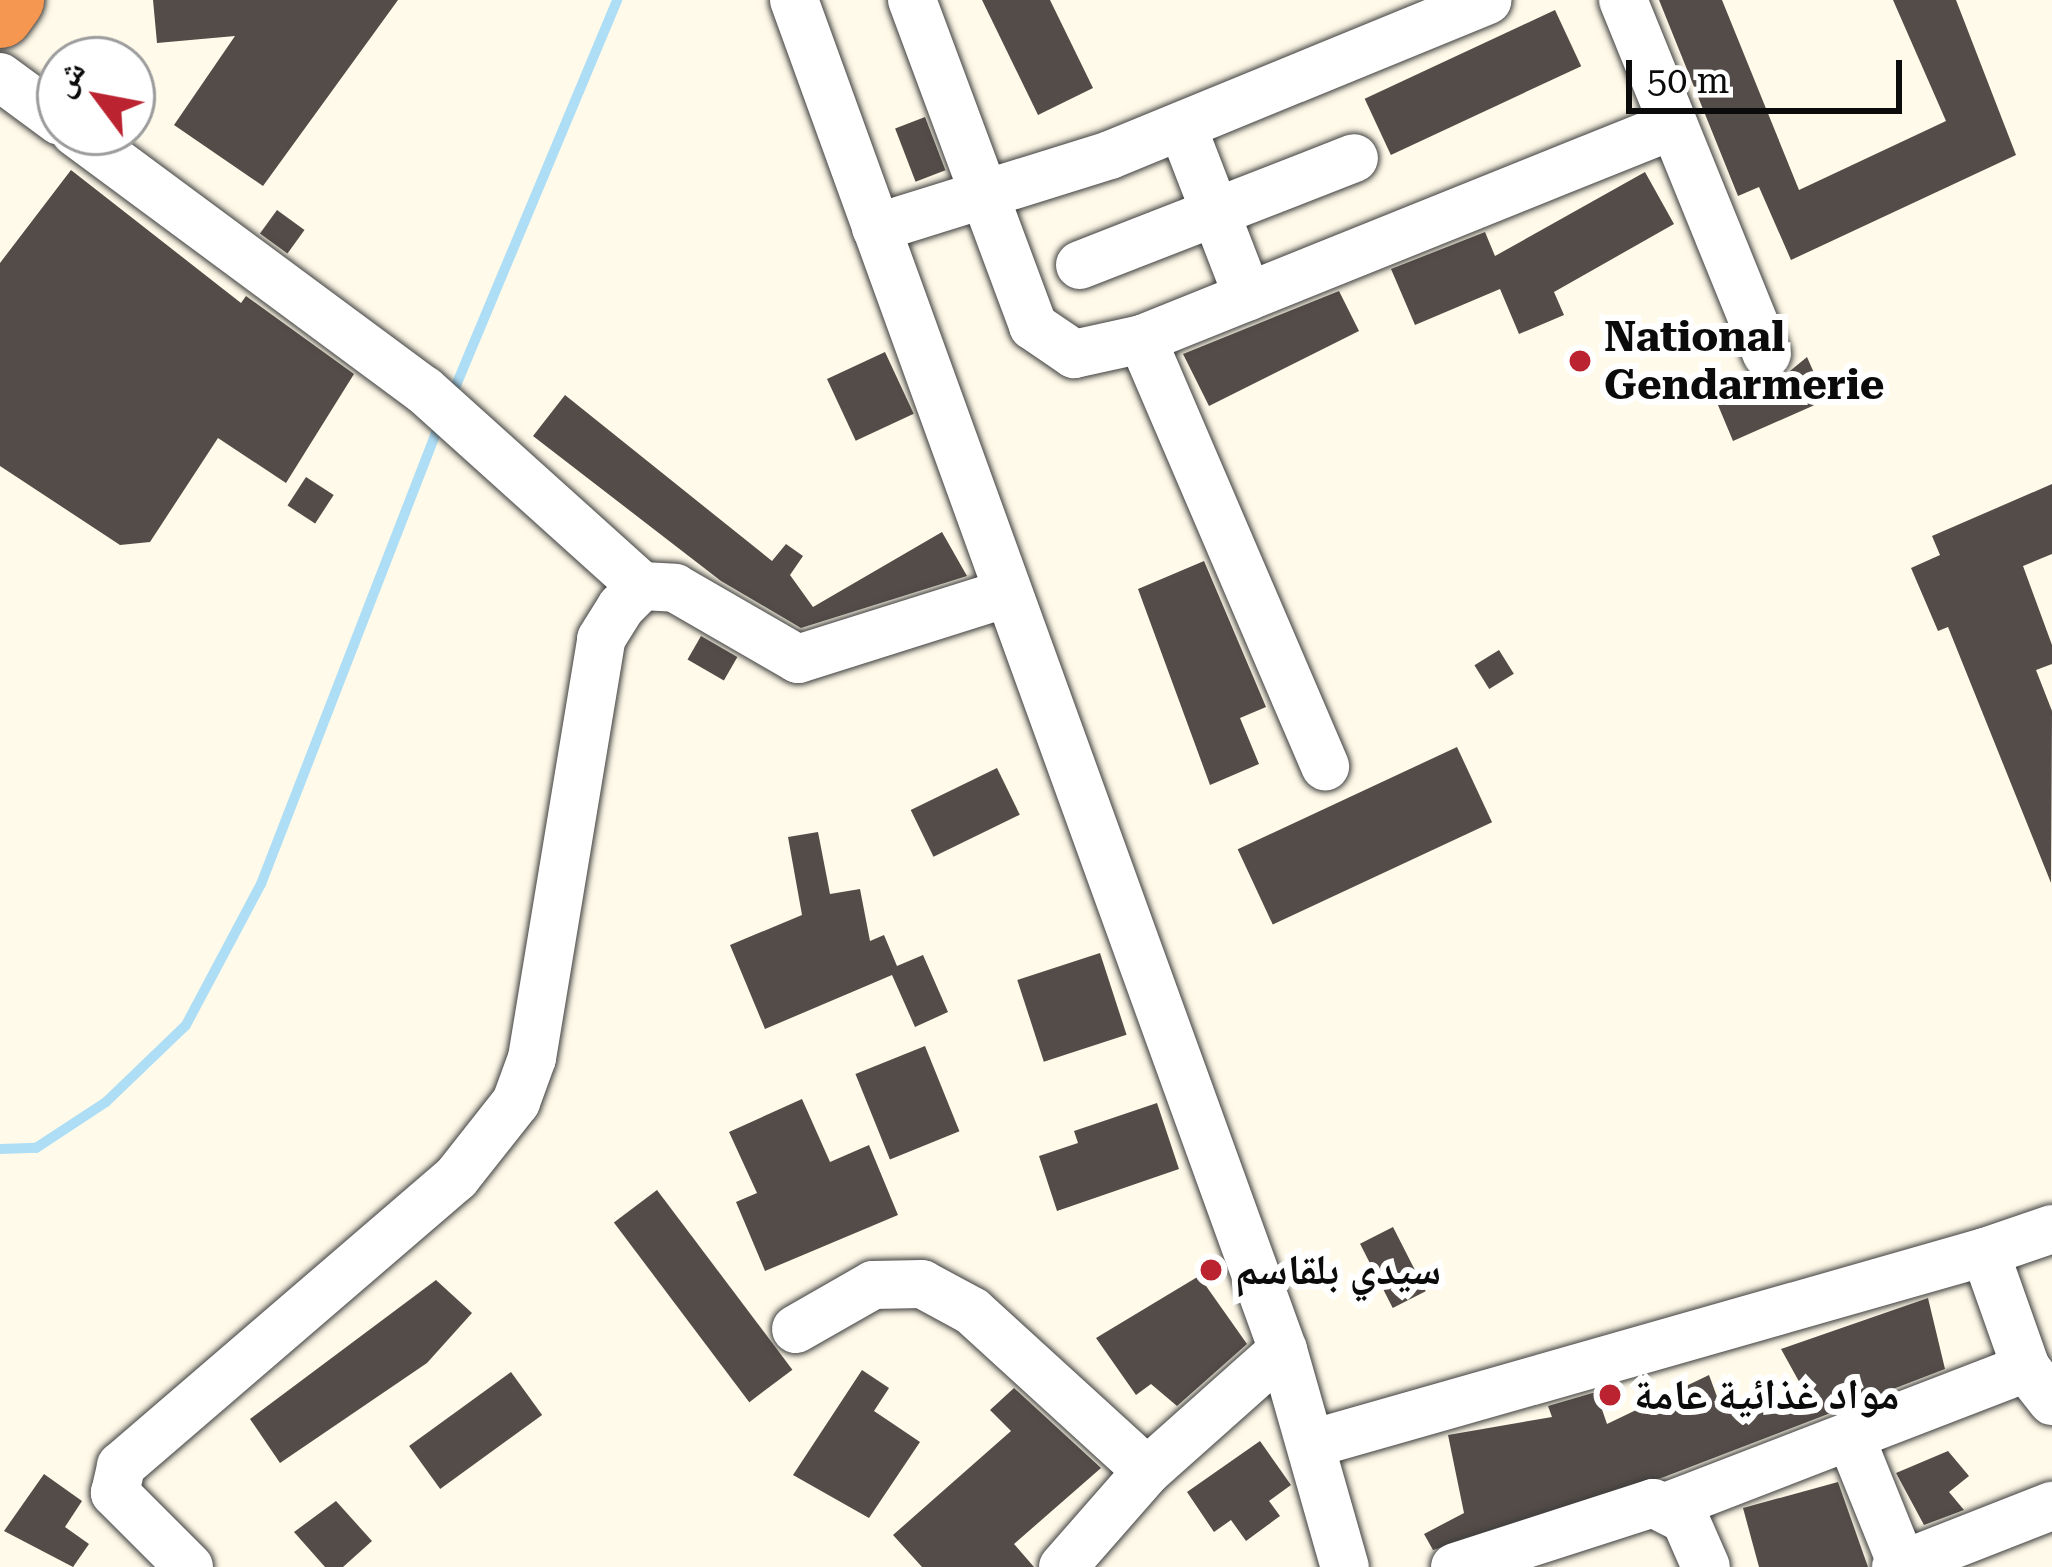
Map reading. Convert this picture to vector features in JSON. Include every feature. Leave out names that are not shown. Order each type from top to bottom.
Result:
[{"type":"highway","points":[[0,15],[11,0]]},
{"type":"street","points":[[794,0],[1283,1350],[1345,1567]]},
{"type":"street","points":[[912,0],[983,194],[1050,346],[1091,353],[1142,339],[1674,125]]},
{"type":"street","points":[[876,228],[1182,126],[1487,0]]},
{"type":"street","points":[[1624,0],[1767,354]]},
{"type":"street","points":[[0,77],[36,103]]},
{"type":"street","points":[[1182,126],[1248,296]]},
{"type":"street","points":[[107,156],[424,390],[641,586],[675,587],[798,659],[1007,593]]},
{"type":"street","points":[[1080,265],[1214,208],[1354,158]]},
{"type":"street","points":[[1142,339],[1325,766]]},
{"type":"street","points":[[189,1567],[115,1493],[121,1466],[456,1178],[516,1102],[537,1036],[602,639],[641,586]]},
{"type":"street","points":[[1311,1444],[2052,1229]]},
{"type":"street","points":[[1455,1567],[1528,1555],[1850,1436],[2039,1384],[1985,1252]]},
{"type":"street","points":[[796,1329],[873,1285],[922,1284],[972,1311],[1147,1471]]},
{"type":"street","points":[[1063,1567],[1147,1471],[1283,1350]]},
{"type":"street","points":[[1850,1436],[1900,1566],[2052,1506]]},
{"type":"street","points":[[1671,1505],[1706,1567]]},
{"type":"building","points":[[153,0],[398,0],[263,186],[174,125],[235,36],[157,43]]},
{"type":"building","points":[[982,0],[1050,0],[1093,88],[1038,115]]},
{"type":"building","points":[[1659,0],[1722,0],[1799,190],[1946,121],[1893,0],[1956,0],[2016,155],[1791,260],[1759,187],[1738,196]]},
{"type":"building","points":[[1555,10],[1581,66],[1391,155],[1365,99]]},
{"type":"building","points":[[925,117],[945,170],[916,182],[895,128]]},
{"type":"building","points":[[71,170],[241,303],[246,296],[354,374],[286,483],[218,438],[150,542],[120,545],[0,466],[0,263]]},
{"type":"building","points":[[1645,172],[1674,224],[1554,292],[1564,315],[1519,334],[1500,289],[1415,325],[1391,269],[1485,232],[1495,256]]},
{"type":"building","points":[[277,210],[305,230],[287,253],[260,233]]},
{"type":"building","points":[[1339,291],[1359,331],[1209,406],[1183,354]]},
{"type":"building","points":[[885,352],[914,414],[856,441],[827,379]]},
{"type":"building","points":[[1807,357],[1826,400],[1733,441],[1715,398],[1779,380]]},
{"type":"building","points":[[565,395],[772,561],[786,544],[803,556],[790,575],[813,607],[942,532],[967,576],[801,628],[721,581],[533,436]]},
{"type":"building","points":[[306,477],[334,495],[315,523],[287,506]]},
{"type":"building","points":[[2052,484],[2052,554],[2023,566],[2052,645],[2052,664],[2036,670],[2052,711],[2051,883],[1948,627],[1938,631],[1911,568],[1940,555],[1932,536]]},
{"type":"building","points":[[1204,561],[1266,707],[1240,718],[1259,764],[1210,785],[1138,589]]},
{"type":"building","points":[[701,636],[737,657],[724,680],[688,659]]},
{"type":"building","points":[[1499,650],[1514,674],[1489,689],[1474,665]]},
{"type":"building","points":[[1457,747],[1492,822],[1273,924],[1238,849]]},
{"type":"building","points":[[997,768],[1020,815],[934,857],[911,810]]},
{"type":"building","points":[[818,832],[830,894],[860,889],[870,941],[884,935],[897,966],[923,955],[948,1012],[915,1027],[892,975],[765,1029],[730,945],[802,915],[788,837]]},
{"type":"building","points":[[1100,953],[1127,1035],[1044,1062],[1017,980]]},
{"type":"building","points":[[925,1046],[959,1131],[890,1159],[855,1074]]},
{"type":"building","points":[[802,1099],[830,1162],[869,1145],[898,1215],[765,1271],[736,1202],[757,1193],[729,1132]]},
{"type":"building","points":[[1157,1103],[1179,1169],[1057,1211],[1039,1156],[1078,1143],[1074,1131]]},
{"type":"building","points":[[657,1190],[792,1370],[749,1402],[614,1222]]},
{"type":"building","points":[[1393,1227],[1426,1291],[1393,1308],[1360,1244]]},
{"type":"building","points":[[1199,1276],[1247,1344],[1177,1406],[1151,1384],[1136,1395],[1096,1338]]},
{"type":"building","points":[[436,1280],[472,1313],[427,1363],[280,1463],[250,1419]]},
{"type":"building","points":[[1928,1298],[1945,1369],[1664,1477],[1433,1550],[1424,1534],[1464,1513],[1448,1435],[1552,1417],[1548,1406],[1596,1392],[1607,1424],[1709,1375],[1723,1413],[1812,1405],[1781,1349]]},
{"type":"building","points":[[862,1370],[889,1388],[874,1411],[920,1442],[869,1518],[793,1475]]},
{"type":"building","points":[[511,1372],[542,1415],[440,1489],[409,1446]]},
{"type":"building","points":[[1014,1388],[1101,1468],[1014,1544],[1034,1567],[922,1567],[893,1535],[1011,1431],[990,1410]]},
{"type":"building","points":[[1260,1441],[1291,1485],[1269,1501],[1280,1516],[1246,1541],[1231,1520],[1214,1532],[1187,1492]]},
{"type":"building","points":[[1948,1451],[1969,1476],[1949,1492],[1964,1510],[1924,1525],[1896,1473]]},
{"type":"building","points":[[44,1474],[82,1501],[65,1527],[89,1544],[73,1567],[4,1531]]},
{"type":"building","points":[[1838,1482],[1868,1567],[1759,1567],[1743,1508]]},
{"type":"building","points":[[336,1501],[372,1541],[343,1567],[325,1567],[294,1532]]},
{"type":"waterway","points":[[452,395],[617,0]]},
{"type":"waterway","points":[[0,1149],[36,1148],[106,1102],[186,1025],[261,884],[440,423]]},
{"type":"place","name":"National Gendarmerie","points":[[1580,361]]},
{"type":"place","name":"سيدي بلقاسم","points":[[1211,1270]]},
{"type":"place","name":"مواد غذائية عامة","points":[[1610,1395]]}]
